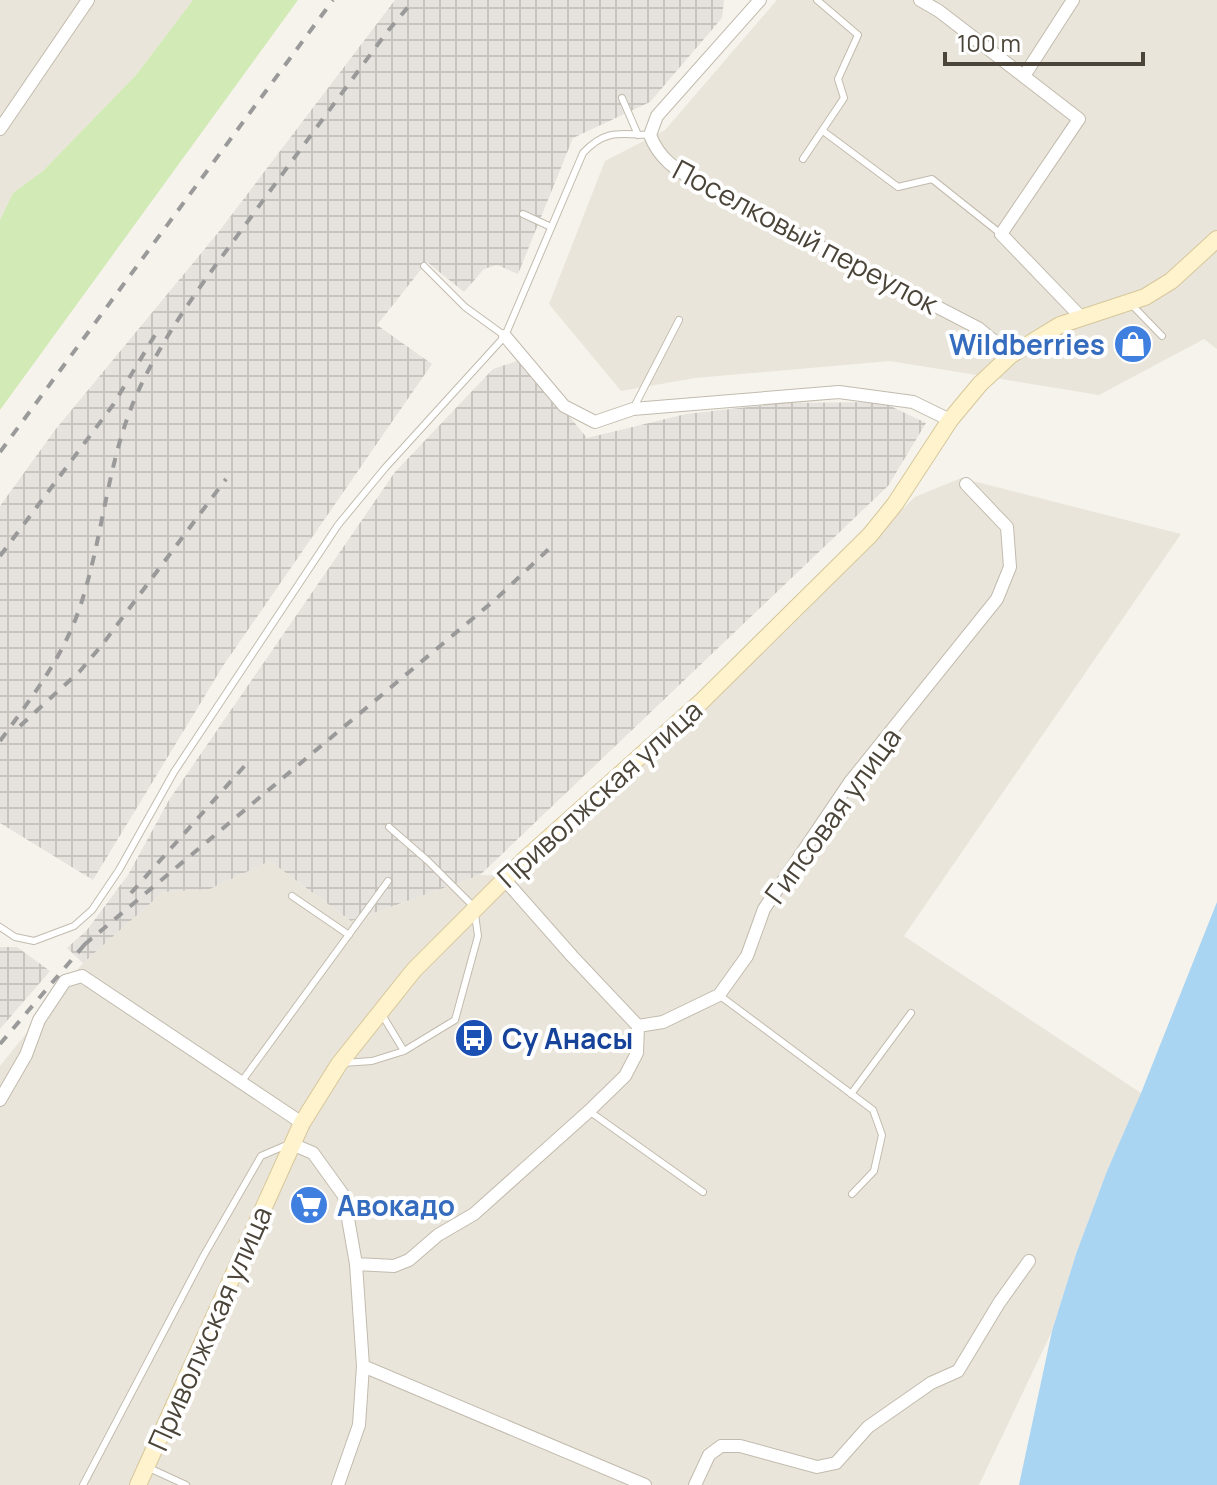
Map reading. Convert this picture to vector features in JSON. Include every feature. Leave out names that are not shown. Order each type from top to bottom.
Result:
[{"type":"main road","name":"Приволжская улица","points":[[138,1485],[302,1123],[339,1064],[379,1010],[474,907],[702,701],[870,535],[895,504],[950,420],[980,384],[1011,355],[1044,332],[1080,316],[1130,303],[1171,281],[1217,239]]},
{"type":"street","points":[[0,129],[88,0]]},
{"type":"street","points":[[644,135],[657,116],[760,0]]},
{"type":"street","points":[[920,0],[939,11],[1079,119],[1001,234],[1080,316]]},
{"type":"street","points":[[939,11],[948,0]]},
{"type":"street","points":[[1024,76],[1073,0]]},
{"type":"street","name":"Поселковый переулок","points":[[644,135],[667,163],[680,171],[978,328],[1011,355]]},
{"type":"street","points":[[505,336],[564,406],[595,422],[633,409],[839,392],[913,402],[950,420]]},
{"type":"street","name":"Гипсовая улица","points":[[638,1026],[663,1022],[719,995],[747,956],[764,909],[850,782],[997,599],[1010,567],[1007,527],[966,484]]},
{"type":"street","points":[[356,1264],[394,1266],[409,1260],[438,1235],[474,1214],[625,1076],[637,1053],[638,1026],[504,879]]},
{"type":"street","points":[[0,1100],[26,1055],[39,1020],[65,981],[82,976],[302,1123]]},
{"type":"street","points":[[292,1144],[313,1153],[344,1196],[356,1264],[363,1366],[359,1425],[338,1485]]},
{"type":"street","points":[[695,1485],[709,1455],[721,1446],[740,1446],[817,1467],[836,1463],[868,1427],[931,1383],[958,1371],[999,1303],[1029,1261]]},
{"type":"street","points":[[363,1366],[645,1485]]},
{"type":"lane","points":[[803,159],[844,98],[838,79],[858,35],[817,0]]},
{"type":"lane","points":[[622,98],[644,135]]},
{"type":"lane","points":[[823,131],[898,187],[932,179],[1001,234]]},
{"type":"lane","points":[[0,927],[15,937],[34,941],[74,926],[92,910],[119,870],[174,772],[338,525],[385,468],[505,336],[583,153],[606,134],[644,135]]},
{"type":"lane","points":[[523,214],[551,227]]},
{"type":"lane","points":[[424,266],[465,307],[505,336]]},
{"type":"lane","points":[[1130,303],[1162,336]]},
{"type":"lane","points":[[633,409],[679,320]]},
{"type":"lane","points":[[339,1064],[372,1061],[404,1051],[455,1020],[478,936],[474,907],[389,827]]},
{"type":"lane","points":[[242,1081],[388,881]]},
{"type":"lane","points":[[292,896],[349,935]]},
{"type":"lane","points":[[719,995],[873,1110],[882,1135],[874,1171],[852,1194]]},
{"type":"lane","points":[[379,1010],[404,1051]]},
{"type":"lane","points":[[851,1094],[911,1013]]},
{"type":"lane","points":[[589,1111],[703,1192]]},
{"type":"lane","points":[[83,1485],[204,1255],[261,1156],[292,1144]]},
{"type":"lane","points":[[147,1467],[186,1485]]},
{"type":"shaded area","points":[[0,0],[193,0],[136,75],[43,171],[13,193],[0,220]]},
{"type":"shaded area","points":[[395,0],[724,0],[722,18],[650,102],[573,138],[518,274],[497,265],[484,269],[464,292],[427,262],[377,325],[432,364],[223,666],[93,880],[0,823],[0,506],[55,430],[217,234]]},
{"type":"shaded area","points":[[777,0],[1217,0],[1217,349],[1204,339],[1099,395],[890,361],[695,378],[621,391],[549,304],[605,161],[665,130]]},
{"type":"shaded area","points":[[523,359],[587,438],[686,414],[783,403],[882,402],[926,423],[888,486],[480,875],[351,921],[270,861],[210,889],[163,892],[83,963],[67,948],[87,930],[128,875],[169,800],[395,472],[493,369]]},
{"type":"shaded area","points":[[961,478],[1181,534],[904,936],[1141,1093],[1107,1171],[1052,1331],[979,1485],[0,1485],[0,1066],[83,963],[163,892],[210,889],[270,861],[351,921],[480,875],[525,876],[915,497]]},
{"type":"shaded area","points":[[0,947],[17,947],[50,971],[0,1029]]},
{"type":"green space","points":[[193,0],[298,0],[0,410],[0,220],[13,193],[43,171],[136,75]]},
{"type":"water","points":[[1217,902],[1217,1485],[1019,1485],[1052,1331],[1076,1254]]},
{"type":"railway","points":[[0,452],[333,0]]},
{"type":"railway","points":[[0,741],[52,667],[76,618],[92,563],[117,451],[136,396],[159,351],[214,268],[387,32],[414,0]]},
{"type":"railway","points":[[0,556],[113,405],[158,330]]},
{"type":"railway","points":[[20,726],[80,671],[102,645],[226,479]]},
{"type":"railway","points":[[84,945],[496,599],[554,544]]},
{"type":"railway","points":[[131,893],[249,761]]},
{"type":"railway","points":[[0,1044],[91,937]]},
{"type":"place","name":"Wildberries","points":[[1133,344]]},
{"type":"place","name":"Су Анасы","points":[[474,1038]]},
{"type":"place","name":"Авокадо","points":[[309,1205]]}]
